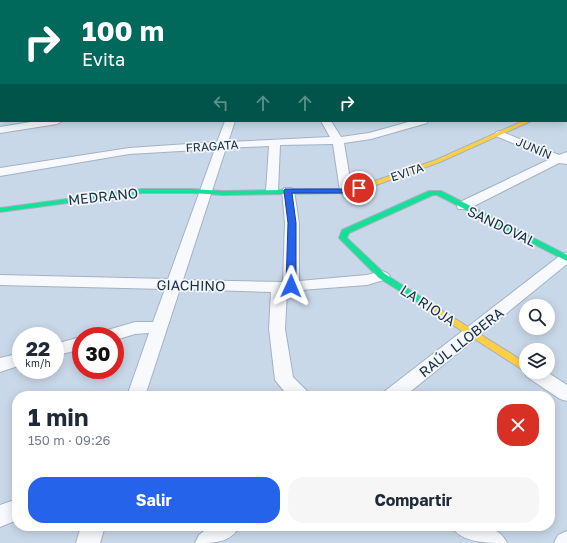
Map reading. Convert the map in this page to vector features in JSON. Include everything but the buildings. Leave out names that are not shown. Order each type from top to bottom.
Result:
[{"type":"street","points":[[0,130],[51,122]]},
{"type":"street","points":[[138,391],[230,122]]},
{"type":"street","points":[[327,122],[338,141],[346,191]]},
{"type":"street","name":"FRAGATA","points":[[0,172],[129,151],[275,142],[338,141],[371,136],[420,122]]},
{"type":"street","name":"EVITA","points":[[207,192],[346,191],[438,162],[526,122]]},
{"type":"street","name":"JUNÍN","points":[[500,134],[564,158]]},
{"type":"street","points":[[272,191],[275,142]]},
{"type":"street","points":[[463,206],[564,158]]},
{"type":"street","points":[[288,191],[292,223],[285,287],[277,329],[284,380],[294,391]]},
{"type":"street","name":"MEDRANO","points":[[0,210],[123,192],[207,192]]},
{"type":"street","name":"SANDOVAL","points":[[345,232],[432,193],[438,193],[567,258]]},
{"type":"street","name":"LA RIOJA","points":[[345,232],[343,238],[382,276],[519,364]]},
{"type":"street","name":"RAÚL LLOBERA","points":[[398,391],[567,258]]},
{"type":"street","name":"GIACHINO","points":[[0,280],[285,287],[367,280],[382,276]]},
{"type":"street","points":[[124,331],[135,328],[160,327]]},
{"type":"street","points":[[0,365],[12,362]]},
{"type":"street","points":[[543,379],[567,394]]},
{"type":"street","points":[[0,516],[12,511]]},
{"type":"street","points":[[88,543],[92,531]]},
{"type":"street","points":[[207,543],[222,531]]},
{"type":"street","points":[[472,531],[495,543]]},
{"type":"traffic: fast","points":[[0,210],[142,191],[192,191],[223,193],[346,191],[373,183]]},
{"type":"traffic: fast","points":[[425,303],[382,276],[343,238],[345,232],[432,193],[438,193],[567,258]]},
{"type":"traffic: slow","points":[[373,183],[438,161],[526,122]]},
{"type":"traffic: slow","points":[[425,303],[519,363]]},
{"type":"route","points":[[291,286],[292,223],[288,191],[346,191],[359,188]]}]
